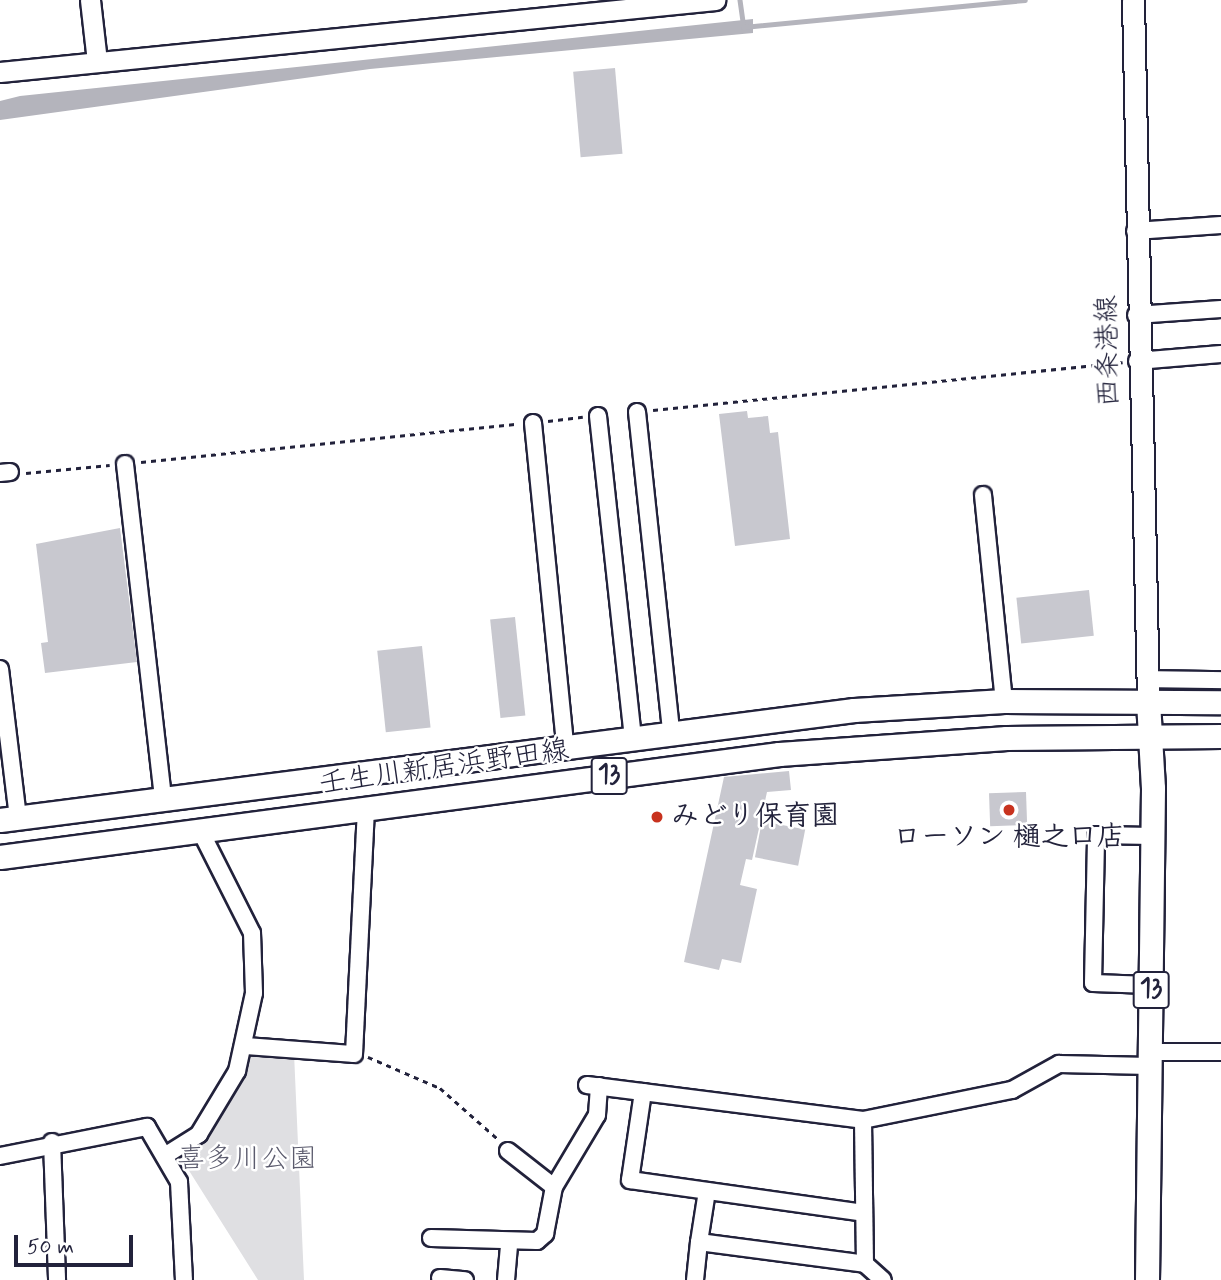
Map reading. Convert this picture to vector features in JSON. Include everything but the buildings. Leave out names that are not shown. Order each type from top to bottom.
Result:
[{"type":"main road","name":"西条港線","points":[[1133,0],[1136,315],[1148,690]]},
{"type":"main road","name":"壬生川新居浜野田線","points":[[9,819],[671,732],[1148,690],[1221,702]]},
{"type":"main road","name":"13","points":[[1147,1280],[1153,836],[1148,690]]},
{"type":"main road","name":"壬生川新居浜野田線","points":[[0,858],[366,808],[884,743],[1221,736]]},
{"type":"street","points":[[90,0],[97,61]]},
{"type":"street","points":[[0,72],[715,0]]},
{"type":"street","points":[[1135,231],[1221,225]]},
{"type":"street","points":[[1136,315],[1221,309]]},
{"type":"street","points":[[1137,361],[1221,354]]},
{"type":"street","points":[[637,412],[671,732]]},
{"type":"street","points":[[598,416],[633,736]]},
{"type":"street","points":[[533,422],[565,745]]},
{"type":"street","points":[[125,464],[163,798]]},
{"type":"street","points":[[983,495],[1004,701]]},
{"type":"street","points":[[0,669],[9,819]]},
{"type":"street","points":[[1148,690],[1221,680]]},
{"type":"street","points":[[247,1046],[354,1054],[366,808]]},
{"type":"street","points":[[166,1155],[200,1134],[247,1046],[252,933],[200,830]]},
{"type":"street","points":[[1151,985],[1093,983],[1096,835],[1153,836]]},
{"type":"street","points":[[431,1238],[537,1241],[545,1234],[554,1188],[597,1115],[593,1085],[863,1120],[1012,1090],[1059,1064],[1221,1052]]},
{"type":"street","points":[[643,1092],[631,1180],[864,1213]]},
{"type":"street","points":[[863,1120],[865,1264]]},
{"type":"street","points":[[0,1156],[52,1142],[137,1126],[155,1133],[179,1182],[184,1280]]},
{"type":"street","points":[[52,1142],[57,1280]]},
{"type":"street","points":[[508,1151],[554,1188]]},
{"type":"street","points":[[695,1280],[707,1191]]},
{"type":"street","points":[[506,1280],[509,1241]]},
{"type":"street","points":[[699,1242],[865,1264],[883,1280]]},
{"type":"street","points":[[440,1278],[465,1280]]},
{"type":"path","points":[[637,412],[1137,361]]},
{"type":"path","points":[[5,472],[125,464],[598,416]]},
{"type":"path","points":[[354,1054],[440,1088],[482,1119],[508,1151]]},
{"type":"green space","name":"喜多川公園","points":[[247,1046],[294,1053],[304,1280],[258,1280],[176,1150],[199,1134]]},
{"type":"shaded area","points":[[753,19],[753,33],[370,69],[0,120],[0,101],[20,96]]},
{"type":"waterway","points":[[740,0],[744,27],[1025,0]]},
{"type":"place","name":"ローソン 樋之口店","points":[[1009,810]]},
{"type":"place","name":"みどり保育園","points":[[657,817]]}]
